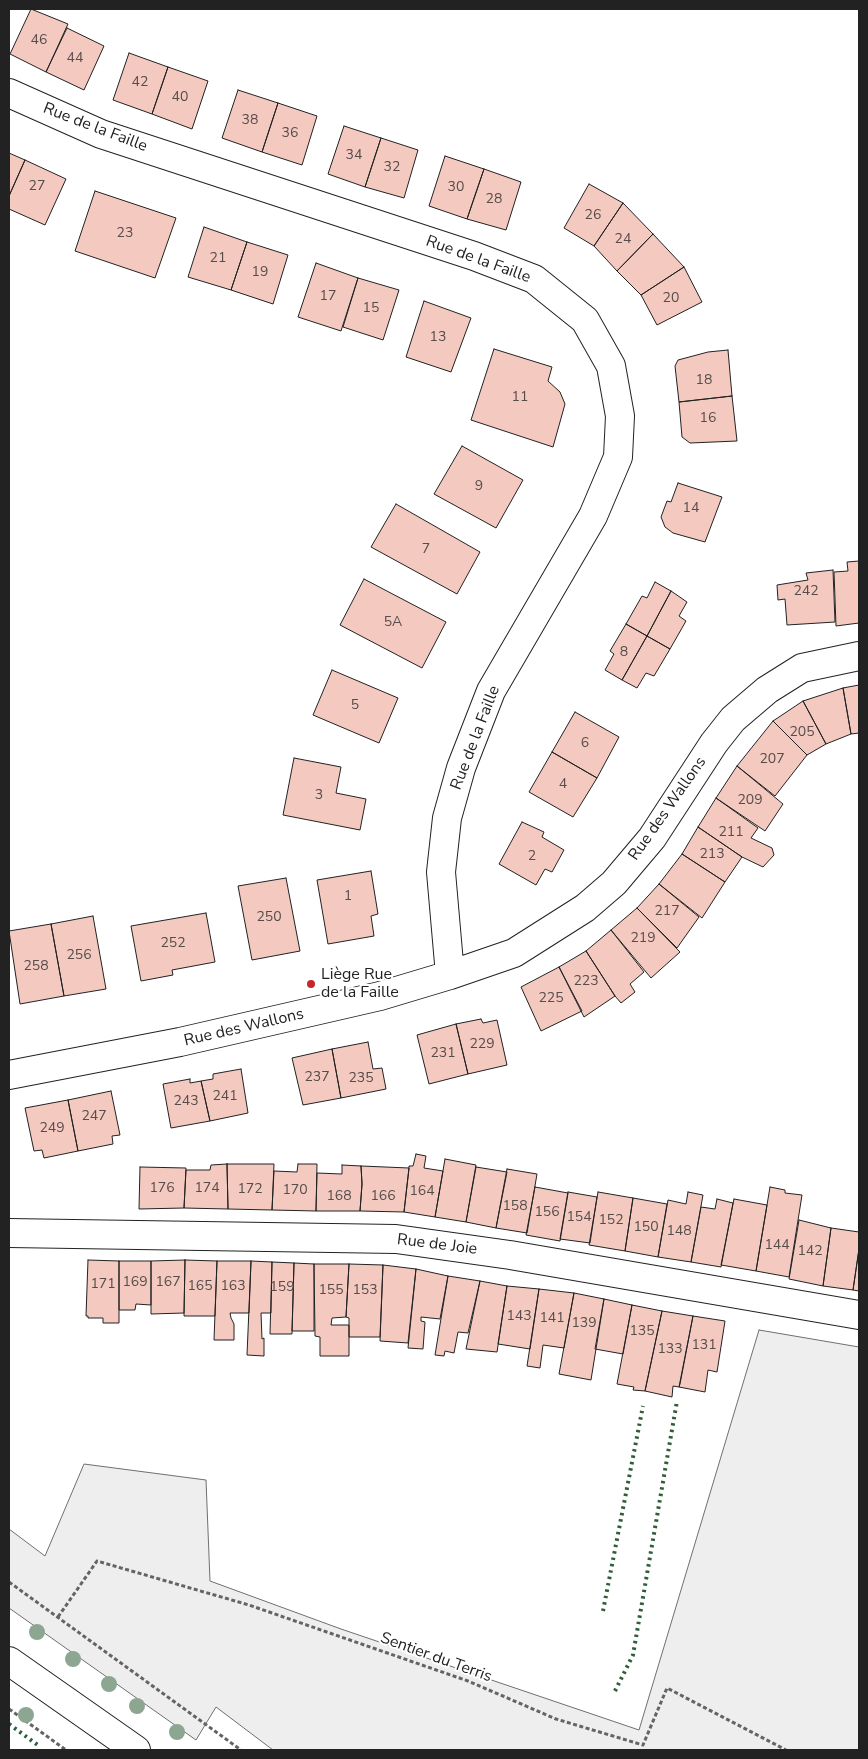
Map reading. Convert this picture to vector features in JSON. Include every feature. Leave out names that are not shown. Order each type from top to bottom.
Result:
[{"type":"street","name":"Rue de la Faille","points":[[9,93],[101,134],[474,256],[534,279],[585,320],[611,366],[620,416],[618,457],[593,516],[491,691],[461,768],[448,818],[441,872],[450,975]]},
{"type":"street","name":"Rue des Wallons","points":[[9,1075],[190,1040],[380,996],[514,953],[585,908],[614,883],[652,838],[714,743],[733,719],[767,690],[802,668],[859,656]]},
{"type":"street","name":"Rue de Joie","points":[[9,1233],[396,1239],[510,1255],[859,1315]]},
{"type":"street","points":[[9,1661],[136,1750]]},
{"type":"path","name":"Sentier du Terris","points":[[58,1617],[97,1561],[249,1605],[468,1681],[556,1719],[643,1745],[667,1688],[786,1750]]},
{"type":"path","points":[[9,1582],[241,1750]]},
{"type":"path","points":[[9,1709],[66,1750]]},
{"type":"shaded area","points":[[759,1330],[859,1347],[859,1750],[273,1750],[216,1707],[196,1740],[9,1608],[9,1529],[45,1556],[84,1464],[206,1480],[210,1581],[341,1629],[639,1730]]},
{"type":"building","points":[[31,9],[68,24],[46,72],[10,54]]},
{"type":"building","points":[[67,28],[104,46],[84,90],[46,72]]},
{"type":"building","points":[[129,53],[168,67],[152,114],[113,100]]},
{"type":"building","points":[[168,67],[208,81],[192,129],[152,114]]},
{"type":"building","points":[[238,90],[278,103],[262,152],[222,138]]},
{"type":"building","points":[[278,103],[317,116],[302,165],[262,152]]},
{"type":"building","points":[[344,126],[381,138],[365,187],[328,174]]},
{"type":"building","points":[[381,138],[418,150],[404,198],[365,187]]},
{"type":"building","points":[[9,153],[25,160],[9,196]]},
{"type":"building","points":[[445,156],[484,169],[467,219],[429,206]]},
{"type":"building","points":[[25,160],[66,179],[45,225],[9,209],[9,196]]},
{"type":"building","points":[[484,169],[521,182],[506,230],[467,219]]},
{"type":"building","points":[[589,184],[623,203],[594,246],[564,228]]},
{"type":"building","points":[[95,191],[176,218],[155,278],[75,251]]},
{"type":"building","points":[[623,203],[653,234],[617,271],[594,246]]},
{"type":"building","points":[[204,227],[247,242],[231,290],[188,277]]},
{"type":"building","points":[[653,234],[684,267],[641,295],[617,271]]},
{"type":"building","points":[[247,242],[288,255],[273,304],[231,290]]},
{"type":"building","points":[[316,263],[358,278],[341,331],[298,317]]},
{"type":"building","points":[[684,267],[702,302],[657,325],[641,295]]},
{"type":"building","points":[[358,278],[399,290],[383,340],[343,327]]},
{"type":"building","points":[[424,301],[471,318],[451,372],[406,357]]},
{"type":"building","points":[[494,349],[552,367],[548,381],[560,392],[565,404],[553,447],[471,420]]},
{"type":"building","points":[[728,350],[732,396],[679,402],[675,366],[678,360],[708,352]]},
{"type":"building","points":[[732,396],[737,441],[690,443],[682,437],[679,402]]},
{"type":"building","points":[[462,446],[523,480],[496,528],[434,494]]},
{"type":"building","points":[[678,483],[722,497],[705,542],[673,533],[665,527],[661,517],[667,501],[671,502]]},
{"type":"building","points":[[396,504],[480,552],[457,594],[371,547]]},
{"type":"building","points":[[859,561],[859,623],[836,626],[834,572],[848,571],[847,562]]},
{"type":"building","points":[[833,570],[835,622],[787,625],[785,599],[778,600],[777,585],[808,580],[806,573]]},
{"type":"building","points":[[364,579],[446,622],[422,668],[340,625]]},
{"type":"building","points":[[655,582],[671,591],[647,636],[626,624],[642,596],[647,598]]},
{"type":"building","points":[[671,591],[687,602],[679,616],[686,621],[670,649],[647,636]]},
{"type":"building","points":[[626,624],[647,636],[622,680],[605,670],[614,654],[610,651]]},
{"type":"building","points":[[647,636],[670,649],[654,676],[646,673],[637,688],[622,680]]},
{"type":"building","points":[[332,670],[398,698],[379,743],[313,715]]},
{"type":"building","points":[[859,685],[859,733],[851,734],[843,688]]},
{"type":"building","points":[[843,688],[851,734],[826,744],[803,701]]},
{"type":"building","points":[[803,701],[826,744],[807,755],[773,721]]},
{"type":"building","points":[[575,712],[619,737],[597,778],[552,752]]},
{"type":"building","points":[[773,721],[807,755],[775,796],[737,766]]},
{"type":"building","points":[[552,752],[597,778],[573,817],[529,792]]},
{"type":"building","points":[[294,758],[341,767],[336,793],[366,799],[360,830],[283,815]]},
{"type":"building","points":[[737,766],[783,804],[765,831],[716,798]]},
{"type":"building","points":[[716,798],[758,828],[751,838],[772,848],[774,855],[763,867],[742,857],[698,827]]},
{"type":"building","points":[[522,822],[544,832],[542,837],[564,850],[552,872],[545,869],[536,885],[499,864]]},
{"type":"building","points":[[698,827],[742,857],[725,882],[682,854]]},
{"type":"building","points":[[682,854],[725,882],[702,918],[659,884]]},
{"type":"building","points":[[371,871],[378,914],[371,916],[374,936],[328,944],[317,880]]},
{"type":"building","points":[[286,878],[300,951],[252,960],[238,886]]},
{"type":"building","points":[[659,884],[699,917],[677,948],[637,908]]},
{"type":"building","points":[[637,908],[680,952],[651,978],[611,930]]},
{"type":"building","points":[[206,913],[215,962],[172,970],[173,975],[141,981],[131,926]]},
{"type":"building","points":[[93,916],[106,989],[64,996],[51,924]]},
{"type":"building","points":[[51,924],[64,996],[20,1004],[9,931]]},
{"type":"building","points":[[611,930],[644,972],[630,984],[635,992],[621,1003],[586,951]]},
{"type":"building","points":[[586,951],[615,996],[584,1017],[559,967]]},
{"type":"building","points":[[559,967],[582,1011],[541,1031],[521,987]]},
{"type":"building","points":[[481,1019],[483,1023],[497,1020],[507,1065],[468,1074],[456,1024]]},
{"type":"building","points":[[456,1024],[468,1074],[429,1084],[417,1035]]},
{"type":"building","points":[[368,1042],[373,1069],[382,1068],[386,1089],[341,1098],[332,1049]]},
{"type":"building","points":[[332,1049],[341,1098],[303,1105],[292,1058]]},
{"type":"building","points":[[241,1069],[248,1113],[210,1121],[201,1081],[213,1079],[213,1074]]},
{"type":"building","points":[[190,1079],[190,1083],[201,1081],[210,1121],[171,1128],[163,1084]]},
{"type":"building","points":[[111,1091],[120,1135],[112,1136],[113,1144],[78,1151],[68,1100]]},
{"type":"building","points":[[68,1100],[78,1151],[44,1158],[42,1150],[34,1151],[25,1108]]},
{"type":"building","points":[[416,1154],[426,1156],[424,1168],[443,1171],[435,1217],[404,1212],[409,1166],[413,1166]]},
{"type":"building","points":[[445,1159],[476,1165],[466,1222],[435,1217]]},
{"type":"building","points":[[227,1164],[274,1164],[272,1210],[228,1209]]},
{"type":"building","points":[[227,1164],[228,1209],[184,1208],[186,1170],[210,1170],[211,1165]]},
{"type":"building","points":[[298,1164],[317,1164],[316,1211],[272,1210],[274,1171],[297,1172]]},
{"type":"building","points":[[342,1165],[361,1166],[360,1211],[316,1211],[317,1173],[342,1174]]},
{"type":"building","points":[[361,1166],[409,1168],[404,1212],[360,1211]]},
{"type":"building","points":[[140,1167],[186,1168],[184,1208],[139,1209]]},
{"type":"building","points":[[476,1167],[507,1172],[496,1228],[466,1222]]},
{"type":"building","points":[[507,1169],[537,1174],[527,1233],[496,1228]]},
{"type":"building","points":[[535,1187],[568,1193],[560,1241],[526,1235]]},
{"type":"building","points":[[770,1187],[785,1190],[785,1193],[802,1195],[789,1277],[756,1271]]},
{"type":"building","points":[[568,1192],[597,1197],[590,1243],[560,1239]]},
{"type":"building","points":[[598,1192],[633,1198],[625,1251],[589,1245]]},
{"type":"building","points":[[688,1192],[703,1195],[691,1262],[658,1257],[668,1200],[686,1204]]},
{"type":"building","points":[[633,1198],[667,1204],[658,1257],[625,1251]]},
{"type":"building","points":[[717,1199],[733,1203],[721,1267],[691,1262],[701,1207],[715,1209]]},
{"type":"building","points":[[734,1199],[767,1205],[756,1271],[721,1265]]},
{"type":"building","points":[[799,1220],[831,1228],[823,1286],[789,1279]]},
{"type":"building","points":[[831,1228],[859,1232],[859,1249],[853,1290],[823,1286]]},
{"type":"building","points":[[859,1249],[859,1291],[853,1290]]},
{"type":"building","points":[[88,1260],[119,1261],[119,1323],[103,1323],[103,1318],[88,1318],[86,1316]]},
{"type":"building","points":[[185,1260],[217,1261],[215,1316],[184,1316]]},
{"type":"building","points":[[185,1260],[184,1313],[151,1314],[151,1261]]},
{"type":"building","points":[[119,1261],[151,1261],[151,1305],[136,1304],[135,1310],[119,1310]]},
{"type":"building","points":[[217,1261],[251,1261],[249,1313],[230,1313],[234,1324],[234,1340],[214,1340]]},
{"type":"building","points":[[251,1261],[272,1262],[271,1313],[261,1313],[264,1356],[247,1355]]},
{"type":"building","points":[[272,1262],[294,1263],[292,1334],[270,1334]]},
{"type":"building","points":[[294,1263],[314,1264],[314,1331],[292,1331]]},
{"type":"building","points":[[314,1264],[349,1264],[346,1317],[332,1318],[331,1325],[349,1325],[349,1356],[320,1356],[320,1337],[315,1336]]},
{"type":"building","points":[[349,1264],[383,1265],[380,1337],[349,1337],[349,1318],[346,1317]]},
{"type":"building","points":[[383,1265],[416,1269],[408,1343],[380,1341]]},
{"type":"building","points":[[416,1269],[448,1276],[440,1319],[421,1317],[421,1321],[425,1322],[423,1349],[408,1348]]},
{"type":"building","points":[[448,1276],[480,1281],[468,1333],[458,1332],[454,1353],[445,1351],[444,1356],[435,1355]]},
{"type":"building","points":[[480,1281],[507,1286],[497,1352],[466,1349]]},
{"type":"building","points":[[507,1286],[539,1289],[530,1349],[498,1344]]},
{"type":"building","points":[[539,1289],[574,1293],[564,1348],[543,1345],[540,1368],[527,1366]]},
{"type":"building","points":[[574,1293],[604,1299],[591,1380],[559,1374]]},
{"type":"building","points":[[604,1299],[632,1305],[623,1354],[595,1349]]},
{"type":"building","points":[[632,1305],[662,1311],[645,1391],[633,1390],[634,1387],[617,1384]]},
{"type":"building","points":[[662,1311],[693,1316],[680,1384],[679,1387],[673,1386],[672,1397],[645,1391]]},
{"type":"building","points":[[693,1316],[725,1321],[717,1372],[708,1370],[705,1392],[679,1387]]},
{"type":"hedge","points":[[615,1691],[633,1655],[677,1401]]},
{"type":"hedge","points":[[603,1611],[643,1406]]},
{"type":"hedge","points":[[9,1724],[39,1746]]},
{"type":"place","name":"Liège Rue de la Faille","points":[[311,984]]}]
